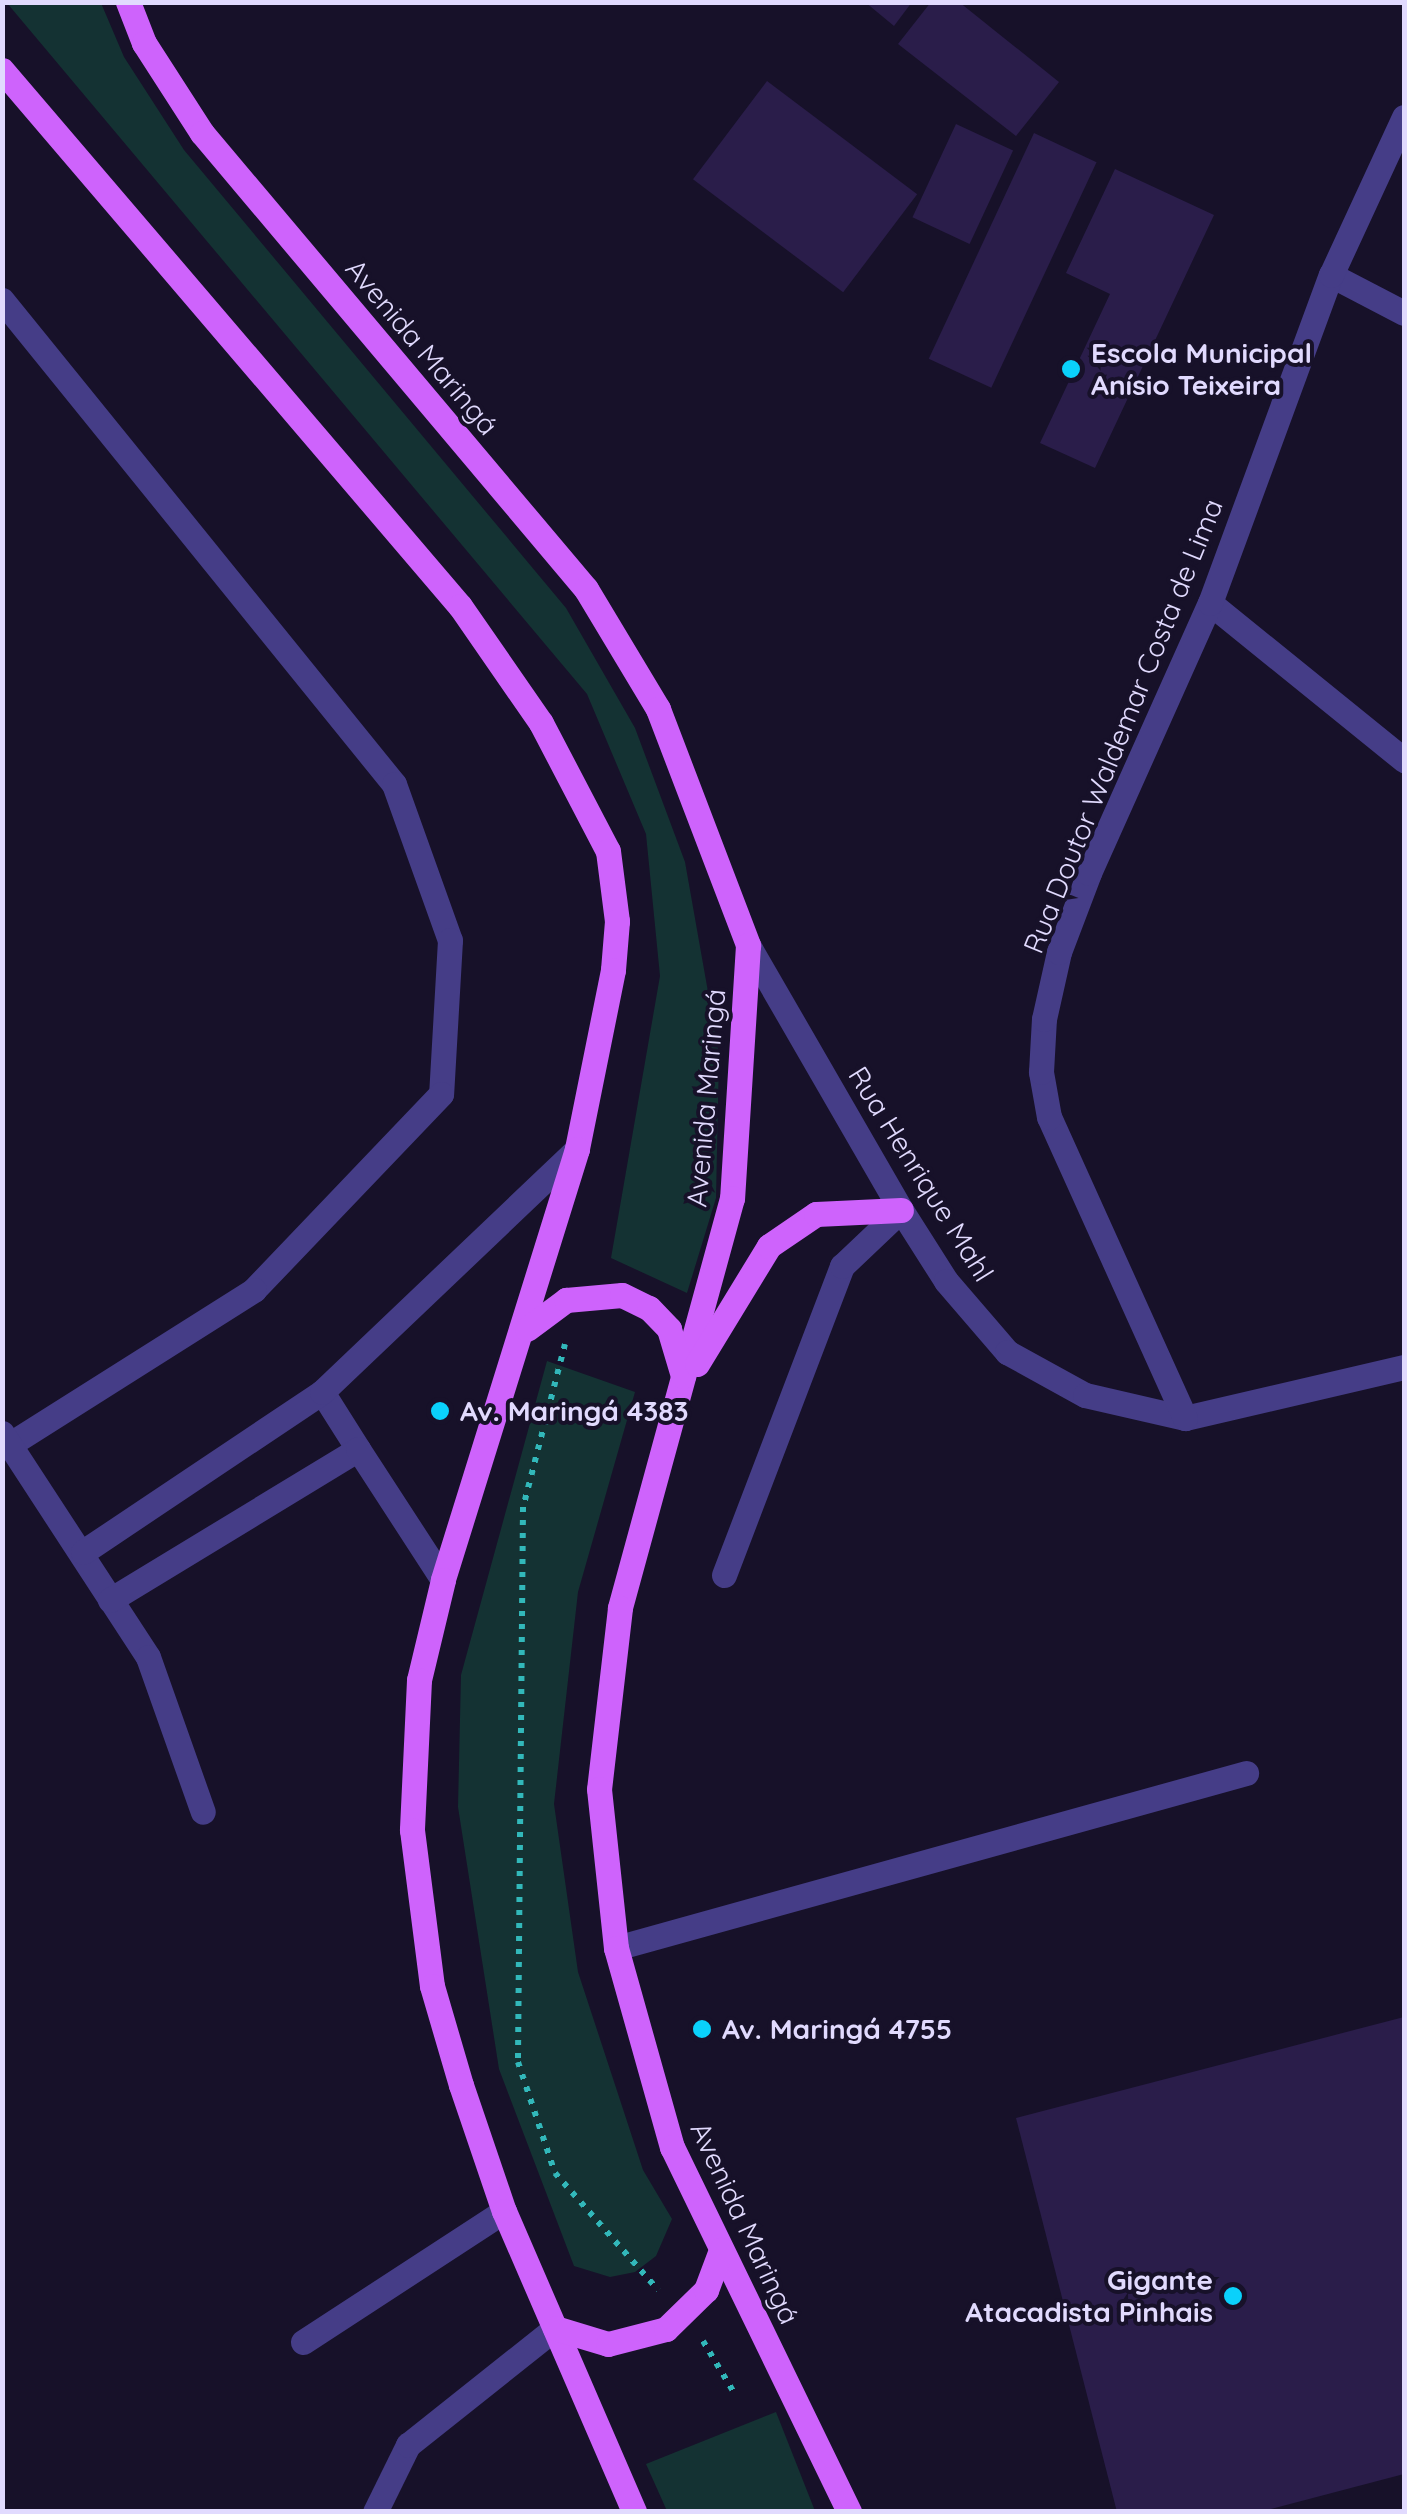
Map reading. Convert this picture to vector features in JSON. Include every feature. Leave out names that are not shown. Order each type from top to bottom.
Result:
[{"type":"main road","name":"Avenida Maringá","points":[[128,2],[144,43],[202,134],[586,589],[658,709],[748,944],[732,1198],[620,1608],[600,1789],[616,1948],[672,2146],[849,2512]]},
{"type":"main road","points":[[2,70],[460,606],[541,723],[608,851],[616,922],[614,970],[577,1149],[522,1337],[443,1580],[419,1680],[412,1830],[432,1986],[504,2211],[634,2512]]},
{"type":"main road","points":[[684,1385],[769,1246],[816,1214],[901,1210]]},
{"type":"main road","points":[[522,1337],[550,1306],[585,1294],[622,1295],[648,1308],[669,1329],[684,1385]]},
{"type":"main road","points":[[555,2328],[589,2342],[626,2343],[682,2318],[706,2290],[721,2250]]},
{"type":"street","name":"Rua Doutor Waldemar Costa de Lima","points":[[1185,1418],[1067,1164],[1041,1072],[1044,1020],[1059,952],[1210,603],[1332,275],[1404,116]]},
{"type":"street","points":[[1332,275],[1404,313]]},
{"type":"street","points":[[2,300],[394,784],[450,940],[441,1094],[254,1290],[6,1439],[148,1657],[202,1812]]},
{"type":"street","points":[[1210,603],[1404,760]]},
{"type":"street","name":"Rua Henrique Mahl","points":[[748,944],[901,1210],[946,1280],[1007,1352],[1084,1396],[1185,1418]]},
{"type":"street","points":[[83,1552],[322,1392],[577,1149]]},
{"type":"street","points":[[724,1574],[842,1266],[901,1210]]},
{"type":"street","points":[[1185,1418],[1404,1367]]},
{"type":"street","points":[[322,1392],[443,1580]]},
{"type":"street","points":[[110,1600],[358,1449]]},
{"type":"street","points":[[616,1948],[1246,1773]]},
{"type":"street","points":[[303,2342],[504,2211]]},
{"type":"street","points":[[375,2512],[408,2445],[555,2328]]},
{"type":"path","points":[[564,1348],[523,1507],[520,2079],[555,2173],[682,2318],[733,2392]]},
{"type":"green space","points":[[7,3],[101,3],[124,57],[184,150],[566,608],[635,728],[685,862],[719,1054],[716,1198],[687,1293],[611,1258],[660,976],[646,834],[587,694]]},
{"type":"green space","points":[[547,1361],[635,1392],[578,1592],[554,1804],[578,1972],[643,2170],[672,2219],[656,2256],[635,2272],[610,2277],[574,2266],[499,2069],[458,1807],[461,1675]]},
{"type":"green space","points":[[776,2412],[815,2511],[667,2511],[646,2464]]},
{"type":"building","points":[[865,2],[912,2],[894,26]]},
{"type":"building","points":[[931,2],[959,2],[1059,82],[1016,136],[898,44]]},
{"type":"building","points":[[767,81],[917,194],[843,292],[693,179]]},
{"type":"building","points":[[956,124],[1013,151],[970,244],[912,217]]},
{"type":"building","points":[[1034,133],[1097,162],[991,388],[929,359]]},
{"type":"building","points":[[1115,169],[1214,215],[1095,468],[1040,443],[1110,294],[1066,273]]},
{"type":"building","name":"Gigante Atacadista Pinhais","points":[[1404,2017],[1404,2474],[1260,2512],[1117,2512],[1016,2118]]},
{"type":"place","name":"Escola Municipal Anísio Teixeira","points":[[1071,369]]},
{"type":"place","name":"Av. Maringá 4383","points":[[440,1411]]},
{"type":"place","name":"Av. Maringá 4755","points":[[702,2029]]},
{"type":"place","name":"Gigante Atacadista Pinhais","points":[[1233,2296]]}]
